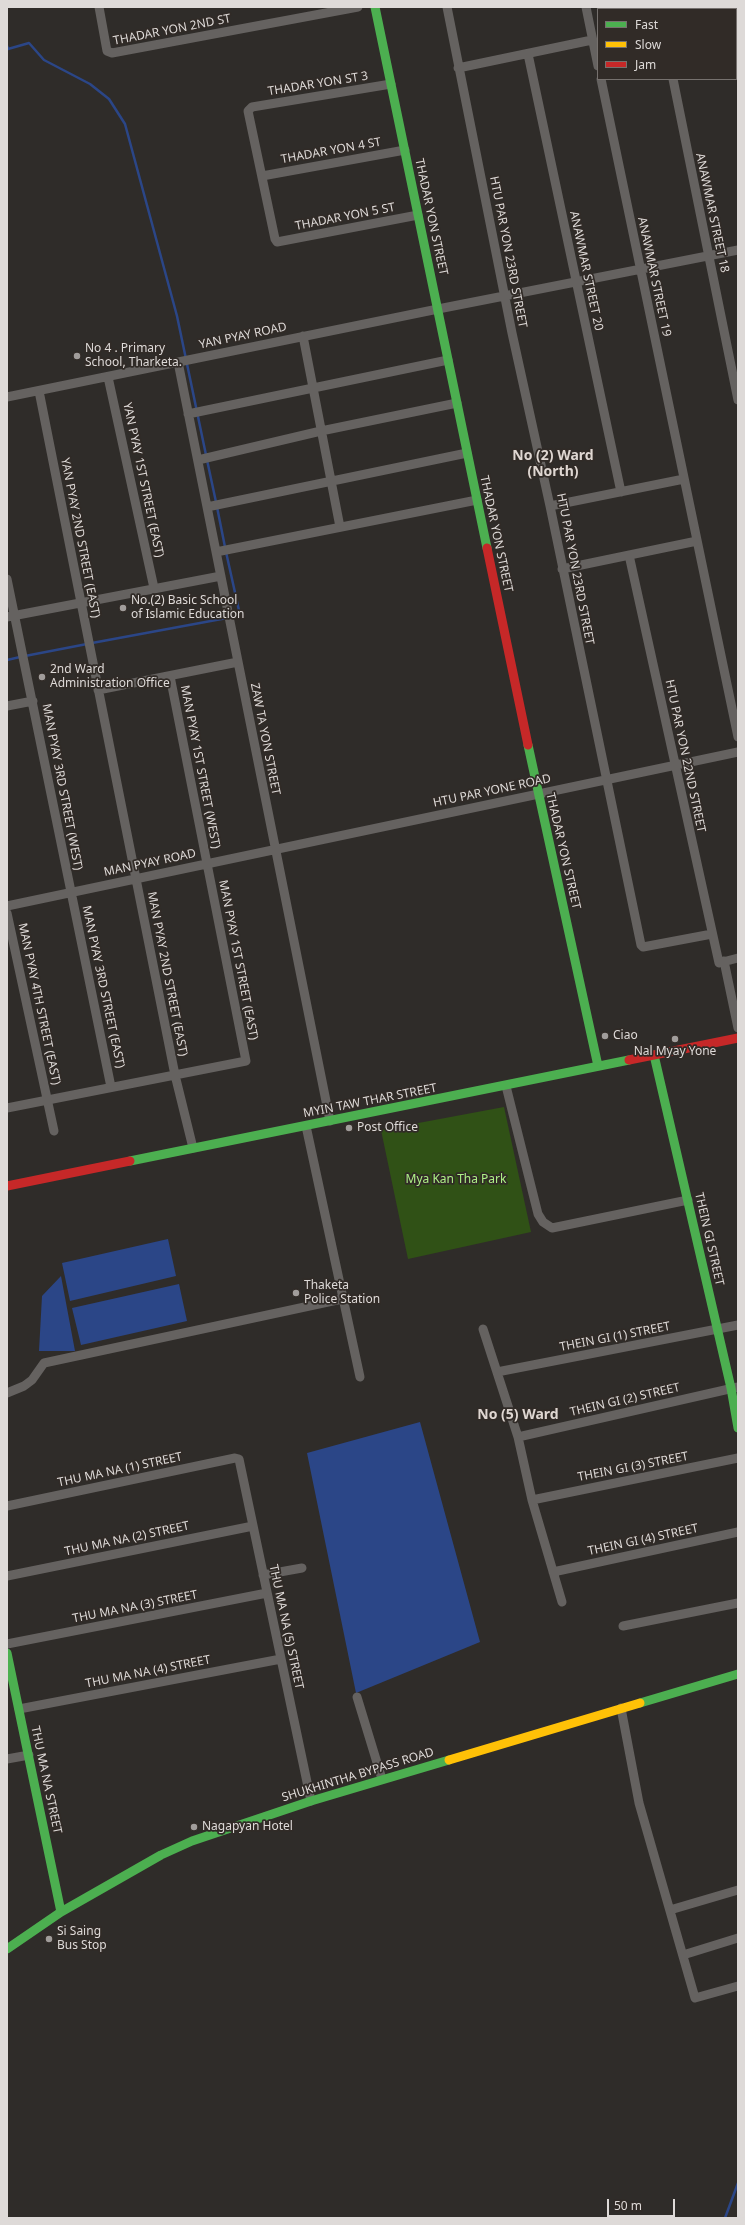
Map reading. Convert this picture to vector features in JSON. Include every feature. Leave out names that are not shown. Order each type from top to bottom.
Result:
[{"type":"street","name":"THADAR YON 2ND ST","points":[[99,7],[109,53],[358,7]]},
{"type":"street","name":"THADAR YON STREET","points":[[375,7],[538,794],[598,1066]]},
{"type":"street","name":"HTU PAR YON 23RD STREET","points":[[447,7],[504,296],[550,506],[606,780],[642,946],[712,934]]},
{"type":"street","points":[[586,7],[597,62]]},
{"type":"street","points":[[458,68],[592,40]]},
{"type":"street","name":"ANAWMAR STREET 20","points":[[528,54],[621,492]]},
{"type":"street","name":"ANAWMAR STREET 19","points":[[601,80],[738,737]]},
{"type":"street","name":"ANAWMAR STREET 18","points":[[673,80],[738,400]]},
{"type":"street","name":"THADAR YON ST 3","points":[[262,176],[249,109],[391,84]]},
{"type":"street","name":"THADAR YON 4 ST","points":[[262,176],[405,150]]},
{"type":"street","name":"THADAR YON 5 ST","points":[[262,176],[275,239],[277,242],[418,215]]},
{"type":"street","name":"YAN PYAY ROAD","points":[[7,397],[303,336],[738,250]]},
{"type":"street","points":[[303,336],[340,527]]},
{"type":"street","points":[[188,414],[448,360]]},
{"type":"street","name":"ZAW TA YON STREET","points":[[178,362],[330,1121]]},
{"type":"street","name":"YAN PYAY 1ST STREET (EAST)","points":[[108,377],[154,588]]},
{"type":"street","name":"YAN PYAY 2ND STREET (EAST)","points":[[39,391],[135,879]]},
{"type":"street","points":[[198,460],[321,431],[457,403]]},
{"type":"street","points":[[207,506],[467,453]]},
{"type":"street","points":[[550,506],[684,479]]},
{"type":"street","points":[[216,552],[477,500]]},
{"type":"street","points":[[562,569],[697,541]]},
{"type":"street","name":"HTU PAR YON 22ND STREET","points":[[629,555],[712,934],[721,962],[738,1028]]},
{"type":"street","points":[[11,616],[221,576]]},
{"type":"street","name":"MAN PYAY 3RD STREET (WEST)","points":[[7,579],[11,616],[33,701],[71,892]]},
{"type":"street","points":[[98,690],[238,662]]},
{"type":"street","name":"MAN PYAY 1ST STREET (WEST)","points":[[170,676],[207,864]]},
{"type":"street","points":[[7,706],[33,701]]},
{"type":"street","name":"HTU PAR YONE ROAD","points":[[275,849],[738,752]]},
{"type":"street","name":"MAN PYAY ROAD","points":[[7,906],[275,849]]},
{"type":"street","name":"MAN PYAY 1ST STREET (EAST)","points":[[175,1075],[246,1061],[207,864]]},
{"type":"street","name":"MAN PYAY 2ND STREET (EAST)","points":[[135,879],[175,1075],[193,1148]]},
{"type":"street","name":"MAN PYAY 3RD STREET (EAST)","points":[[71,892],[111,1087]]},
{"type":"street","name":"MAN PYAY 4TH STREET (EAST)","points":[[7,913],[54,1131]]},
{"type":"street","points":[[721,962],[738,958]]},
{"type":"street","name":"MYIN TAW THAR STREET","points":[[7,1186],[738,1038]]},
{"type":"street","name":"THEIN GI STREET","points":[[654,1055],[717,1329],[735,1387],[738,1428]]},
{"type":"street","points":[[7,1108],[175,1075]]},
{"type":"street","points":[[506,1086],[538,1214],[543,1222],[552,1228],[688,1200]]},
{"type":"street","points":[[306,1126],[360,1377]]},
{"type":"street","points":[[7,1393],[24,1386],[32,1380],[44,1363],[342,1299]]},
{"type":"street","name":"THEIN GI (1) STREET","points":[[497,1372],[738,1325]]},
{"type":"street","points":[[483,1329],[518,1437],[532,1500],[562,1602]]},
{"type":"street","name":"THEIN GI (2) STREET","points":[[518,1437],[735,1387]]},
{"type":"street","name":"THU MA NA (1) STREET","points":[[7,1506],[235,1458],[239,1459]]},
{"type":"street","name":"THEIN GI (3) STREET","points":[[532,1500],[738,1458]]},
{"type":"street","name":"THU MA NA (5) STREET","points":[[239,1459],[311,1801]]},
{"type":"street","name":"THU MA NA (2) STREET","points":[[7,1576],[253,1526]]},
{"type":"street","name":"THEIN GI (4) STREET","points":[[553,1572],[738,1532]]},
{"type":"street","points":[[263,1575],[302,1568]]},
{"type":"street","name":"THU MA NA (3) STREET","points":[[7,1644],[267,1593]]},
{"type":"street","points":[[623,1626],[738,1603]]},
{"type":"street","name":"THU MA NA STREET","points":[[7,1653],[61,1912]]},
{"type":"street","name":"THU MA NA (4) STREET","points":[[19,1708],[281,1659]]},
{"type":"street","name":"SHUKHINTHA BYPASS ROAD","points":[[7,1949],[61,1912],[161,1855],[192,1842],[311,1801],[382,1779],[738,1674]]},
{"type":"street","points":[[357,1698],[382,1779]]},
{"type":"street","points":[[621,1708],[639,1803],[695,1998],[738,1986]]},
{"type":"street","points":[[7,1759],[29,1755]]},
{"type":"street","points":[[670,1910],[738,1890]]},
{"type":"street","points":[[683,1955],[738,1938]]},
{"type":"green space","name":"Mya Kan Tha Park","points":[[504,1107],[531,1232],[408,1259],[381,1130]]},
{"type":"water","points":[[168,1239],[176,1276],[70,1301],[62,1263]]},
{"type":"water","points":[[61,1276],[75,1351],[39,1351],[42,1296]]},
{"type":"water","points":[[179,1284],[187,1321],[81,1345],[72,1308]]},
{"type":"water","points":[[420,1422],[480,1642],[356,1693],[307,1453]]},
{"type":"waterway","points":[[7,46],[8,49],[29,43],[44,60],[90,84],[109,99],[125,124],[177,316],[206,455]]},
{"type":"waterway","points":[[207,460],[216,502]]},
{"type":"waterway","points":[[217,507],[225,547]]},
{"type":"waterway","points":[[226,552],[240,615],[232,617]]},
{"type":"waterway","points":[[92,643],[227,618]]},
{"type":"waterway","points":[[25,656],[87,644]]},
{"type":"waterway","points":[[7,660],[20,657]]},
{"type":"waterway","points":[[725,2218],[738,2183]]},
{"type":"traffic: fast","points":[[375,7],[487,548]]},
{"type":"traffic: fast","points":[[528,745],[598,1066]]},
{"type":"traffic: fast","points":[[654,1055],[731,1388],[738,1428]]},
{"type":"traffic: fast","points":[[130,1161],[629,1060]]},
{"type":"traffic: fast","points":[[7,1653],[61,1912]]},
{"type":"traffic: fast","points":[[640,1703],[738,1674]]},
{"type":"traffic: fast","points":[[7,1949],[61,1912],[161,1855],[192,1841],[311,1801],[449,1760]]},
{"type":"traffic: slow","points":[[449,1760],[640,1703]]},
{"type":"traffic: jam","points":[[487,548],[528,745]]},
{"type":"traffic: jam","points":[[629,1060],[738,1038]]},
{"type":"traffic: jam","points":[[7,1186],[130,1161]]},
{"type":"place","name":"No 4 . Primary School, Tharketa.","points":[[77,356]]},
{"type":"place","name":"No.(2) Basic School of Islamic Education","points":[[123,608]]},
{"type":"place","name":"2nd Ward Administration Office","points":[[42,677]]},
{"type":"place","name":"Ciao","points":[[605,1036]]},
{"type":"place","name":"Nal Myay Yone","points":[[675,1039]]},
{"type":"place","name":"Post Office","points":[[349,1128]]},
{"type":"place","name":"Thaketa Police Station","points":[[296,1293]]},
{"type":"place","name":"Nagapyan Hotel","points":[[194,1827]]},
{"type":"place","name":"Si Saing Bus Stop","points":[[49,1939]]},
{"type":"district","name":"No (2) Ward (North)","points":[[553,464]]},
{"type":"district","name":"No (5) Ward","points":[[518,1415]]}]
